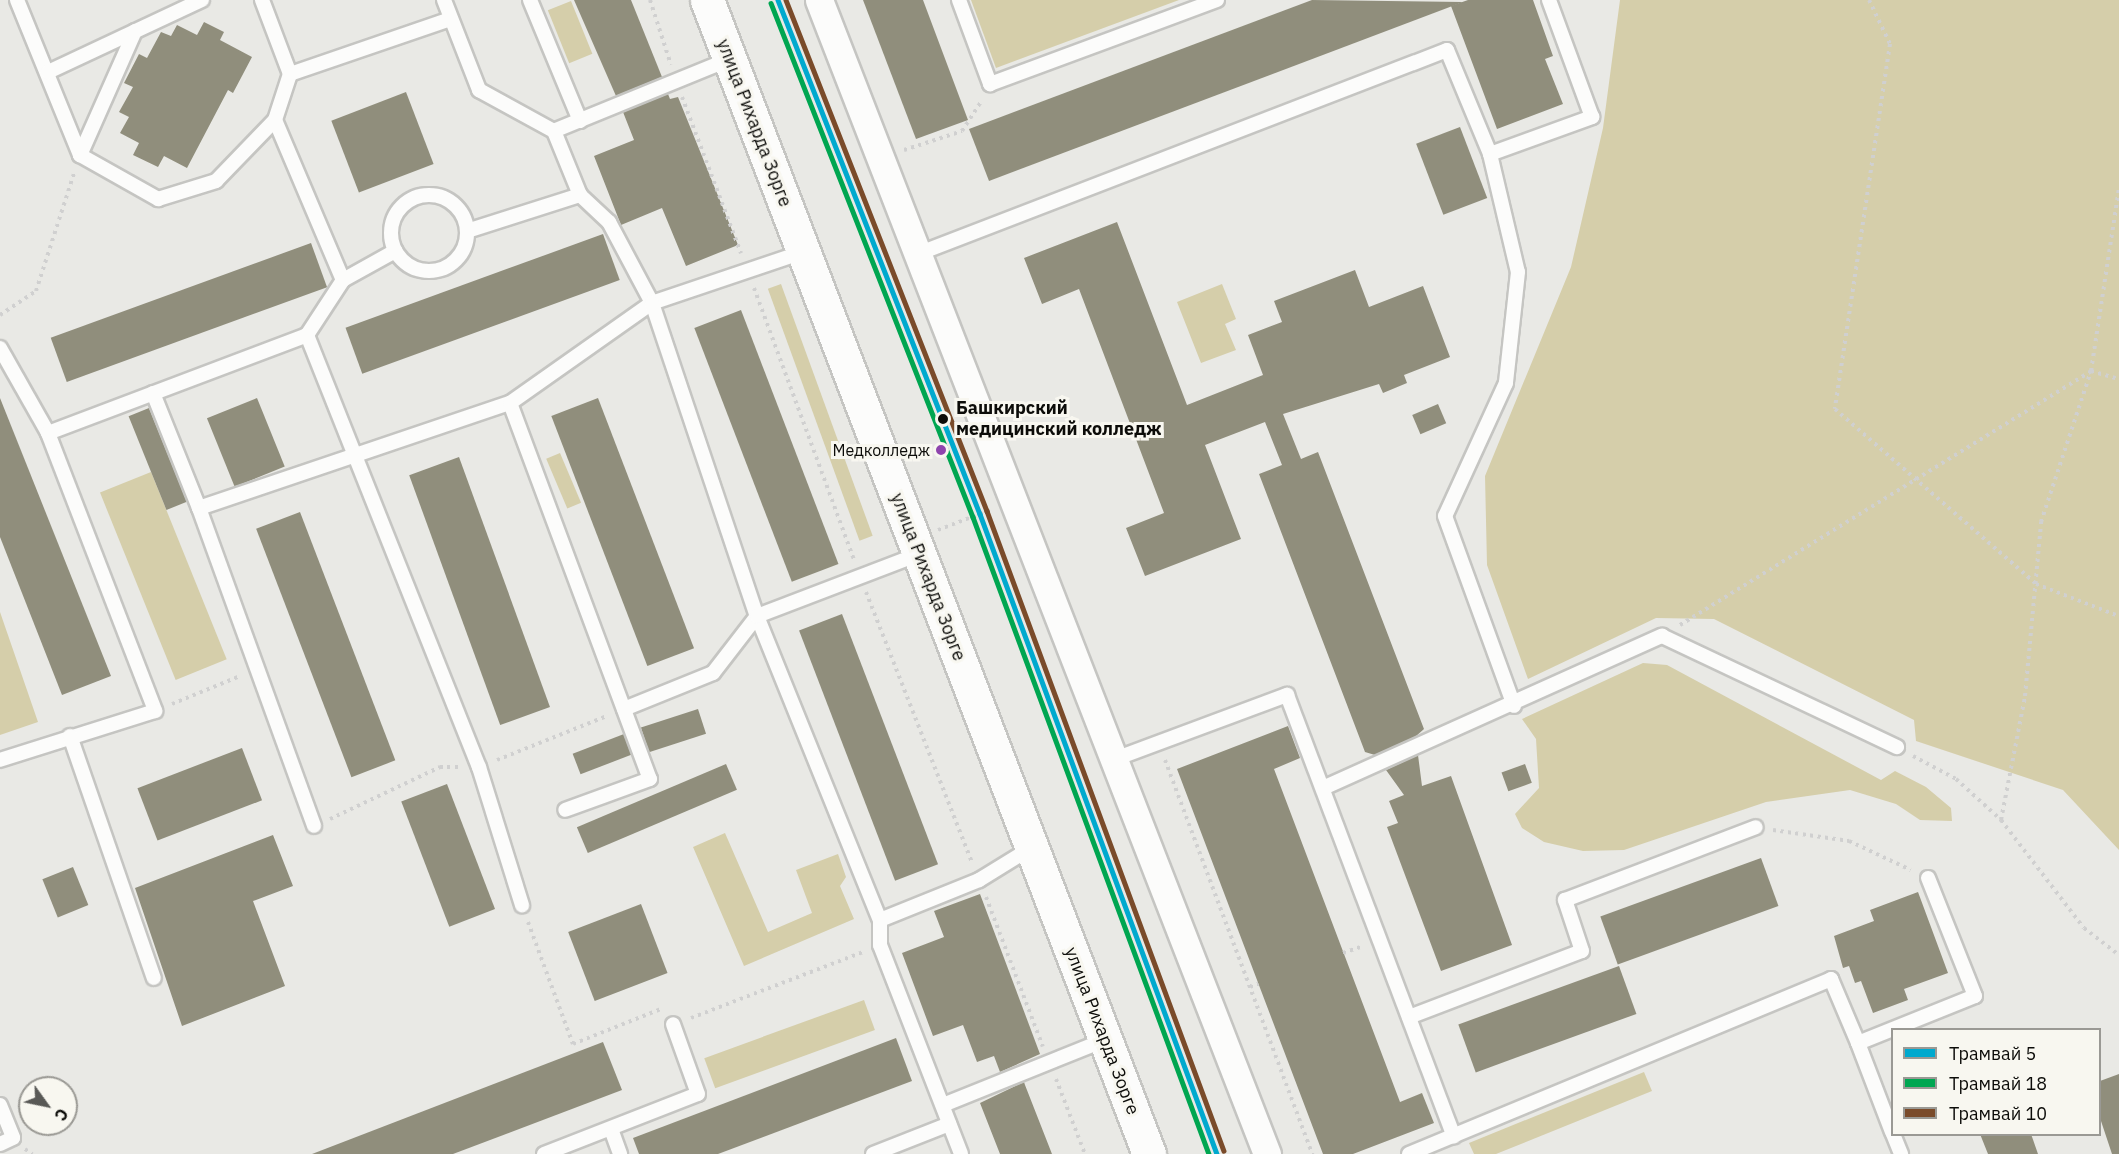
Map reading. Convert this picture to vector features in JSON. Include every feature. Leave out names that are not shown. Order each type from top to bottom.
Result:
[{"type":"main road","name":"улица Рихарда Зорге","points":[[707,0],[1149,1154]]},
{"type":"street","points":[[819,0],[914,255],[1268,1154]]},
{"type":"lane","points":[[17,0],[80,155],[158,199],[216,181],[275,120],[290,74],[262,0]]},
{"type":"lane","points":[[48,72],[202,0]]},
{"type":"lane","points":[[444,0],[480,90],[554,131],[580,195],[609,222],[651,303],[757,616],[880,920],[880,945],[961,1154]]},
{"type":"lane","points":[[530,0],[580,121]]},
{"type":"lane","points":[[959,0],[990,84],[1217,0]]},
{"type":"lane","points":[[1490,154],[1592,117],[1549,0]]},
{"type":"lane","points":[[290,74],[451,19]]},
{"type":"lane","points":[[80,155],[135,31]]},
{"type":"lane","points":[[914,255],[1448,50],[1490,154],[1518,272],[1506,383],[1445,516],[1514,706]]},
{"type":"lane","points":[[554,131],[730,59]]},
{"type":"lane","points":[[275,120],[343,280]]},
{"type":"lane","points":[[467,231],[580,195]]},
{"type":"lane","points":[[412,198],[448,200],[461,213],[467,231],[460,255],[439,270],[414,268],[395,251],[390,239],[394,215],[412,198]]},
{"type":"lane","points":[[48,433],[307,335],[343,280],[395,251]]},
{"type":"lane","points":[[199,508],[510,403],[651,303],[803,252]]},
{"type":"lane","points":[[307,335],[351,456],[479,767],[522,905]]},
{"type":"lane","points":[[0,348],[48,433],[155,711],[0,760]]},
{"type":"lane","points":[[153,393],[260,667],[314,826]]},
{"type":"lane","points":[[510,403],[650,779],[565,810]]},
{"type":"lane","points":[[624,709],[713,673],[757,616],[916,547]]},
{"type":"lane","points":[[1323,788],[1514,706],[1662,636],[1897,747]]},
{"type":"lane","points":[[1112,760],[1287,694],[1454,1136]]},
{"type":"lane","points":[[70,736],[154,978]]},
{"type":"lane","points":[[1409,1017],[1582,951],[1565,900],[1756,827]]},
{"type":"lane","points":[[880,920],[979,880],[1031,848]]},
{"type":"lane","points":[[1895,1028],[1975,996],[1928,878]]},
{"type":"lane","points":[[1409,1154],[1831,979],[1891,1128]]},
{"type":"lane","points":[[544,1154],[698,1094],[673,1024]]},
{"type":"lane","points":[[1858,1043],[1891,1030]]},
{"type":"lane","points":[[943,1105],[1107,1040]]},
{"type":"lane","points":[[0,1105],[13,1138],[0,1144]]},
{"type":"lane","points":[[873,1154],[949,1124]]},
{"type":"lane","points":[[611,1129],[620,1154]]},
{"type":"lane","points":[[1894,1136],[1901,1154]]},
{"type":"path","points":[[1869,0],[1890,44],[1835,409],[2036,584],[2119,616]]},
{"type":"path","points":[[902,151],[962,131],[990,84]]},
{"type":"path","points":[[0,315],[36,291],[80,155]]},
{"type":"path","points":[[2001,820],[2025,696],[2041,522],[2091,371],[2119,189]]},
{"type":"path","points":[[1662,636],[1914,478],[2091,371],[2119,379]]},
{"type":"path","points":[[916,547],[1012,502]]},
{"type":"path","points":[[855,562],[864,558]]},
{"type":"path","points":[[155,711],[260,667]]},
{"type":"path","points":[[1158,742],[1312,1154]]},
{"type":"path","points":[[1897,747],[1956,779],[2001,820],[2084,928],[2119,955]]},
{"type":"path","points":[[1756,827],[1849,841],[1928,878]]},
{"type":"path","points":[[522,905],[573,1044],[666,1007],[673,1024],[880,945]]},
{"type":"path","points":[[1250,987],[1258,984]]},
{"type":"shaded area","points":[[971,0],[1179,0],[996,68]]},
{"type":"shaded area","points":[[1620,0],[2119,0],[2119,850],[2063,790],[1916,741],[1914,720],[1714,619],[1656,618],[1528,679],[1487,565],[1485,476],[1571,267],[1603,128]]},
{"type":"shaded area","points":[[571,1],[592,54],[569,63],[548,10]]},
{"type":"shaded area","points":[[781,284],[873,536],[860,541],[768,289]]},
{"type":"shaded area","points":[[1222,284],[1236,319],[1225,324],[1236,350],[1201,363],[1177,302]]},
{"type":"shaded area","points":[[560,453],[581,503],[567,509],[546,459]]},
{"type":"shaded area","points":[[151,472],[227,659],[176,680],[100,493]]},
{"type":"shaded area","points":[[0,612],[38,722],[0,735]]},
{"type":"shaded area","points":[[1643,663],[1667,665],[1881,780],[1895,771],[1926,787],[1951,808],[1952,821],[1920,820],[1896,804],[1850,790],[1766,802],[1624,850],[1583,851],[1544,842],[1522,828],[1515,814],[1539,788],[1536,739],[1522,719]]},
{"type":"shaded area","points":[[725,833],[768,932],[812,913],[796,870],[838,854],[846,877],[840,886],[854,919],[744,966],[693,847]]},
{"type":"shaded area","points":[[864,1000],[875,1030],[715,1088],[704,1058]]},
{"type":"shaded area","points":[[1644,1072],[1652,1091],[1496,1154],[1474,1154],[1469,1143]]},
{"type":"building","points":[[574,0],[631,0],[662,77],[616,96]]},
{"type":"building","points":[[863,0],[923,0],[968,120],[916,139]]},
{"type":"building","points":[[1312,0],[1463,2],[989,181],[969,129]]},
{"type":"building","points":[[1468,0],[1533,0],[1553,56],[1545,59],[1563,104],[1497,129],[1451,6]]},
{"type":"building","points":[[204,22],[224,32],[220,40],[252,57],[233,93],[228,90],[187,168],[164,156],[158,167],[133,155],[139,143],[120,133],[129,117],[119,112],[133,87],[124,83],[139,54],[147,58],[161,32],[171,36],[177,25],[197,35]]},
{"type":"building","points":[[406,92],[434,164],[359,193],[331,121]]},
{"type":"building","points":[[668,94],[670,99],[678,97],[738,245],[686,266],[662,208],[621,225],[594,156],[634,140],[623,112]]},
{"type":"building","points":[[1460,127],[1487,198],[1443,215],[1416,144]]},
{"type":"building","points":[[1117,222],[1187,405],[1263,375],[1248,335],[1282,322],[1274,301],[1355,270],[1369,307],[1423,286],[1450,357],[1404,375],[1407,383],[1383,393],[1379,384],[1283,414],[1301,459],[1318,452],[1424,729],[1415,737],[1375,755],[1365,752],[1259,474],[1282,465],[1265,422],[1205,445],[1241,539],[1145,576],[1126,528],[1164,513],[1079,289],[1042,304],[1024,258]]},
{"type":"building","points":[[603,234],[620,280],[362,374],[346,328]]},
{"type":"building","points":[[311,243],[327,287],[67,382],[51,338]]},
{"type":"building","points":[[741,310],[838,564],[792,582],[694,328]]},
{"type":"building","points":[[0,398],[111,676],[62,695],[0,537]]},
{"type":"building","points":[[257,398],[285,467],[235,487],[207,418]]},
{"type":"building","points":[[598,398],[694,648],[647,666],[551,416]]},
{"type":"building","points":[[1438,404],[1446,423],[1420,434],[1412,415]]},
{"type":"building","points":[[149,408],[187,502],[166,510],[129,416]]},
{"type":"building","points":[[459,457],[550,707],[500,725],[409,475]]},
{"type":"building","points":[[300,512],[395,760],[351,777],[256,529]]},
{"type":"building","points":[[842,614],[938,864],[895,881],[799,630]]},
{"type":"building","points":[[698,709],[706,734],[649,752],[641,728]]},
{"type":"building","points":[[1288,726],[1300,758],[1274,769],[1400,1102],[1422,1093],[1434,1123],[1353,1154],[1323,1154],[1177,769]]},
{"type":"building","points":[[624,734],[632,755],[581,774],[573,754]]},
{"type":"building","points":[[242,748],[262,800],[158,840],[137,788]]},
{"type":"building","points":[[1418,755],[1422,786],[1451,776],[1512,945],[1441,971],[1387,827],[1398,823],[1389,801],[1404,795],[1386,770]]},
{"type":"building","points":[[726,764],[737,790],[588,853],[577,827]]},
{"type":"building","points":[[1525,764],[1532,783],[1508,791],[1502,773]]},
{"type":"building","points":[[447,784],[495,909],[449,927],[401,802]]},
{"type":"building","points":[[273,835],[293,886],[253,901],[285,986],[182,1026],[135,888]]},
{"type":"building","points":[[1761,858],[1778,906],[1618,964],[1600,916]]},
{"type":"building","points":[[73,867],[88,905],[58,917],[42,879]]},
{"type":"building","points":[[1918,892],[1948,973],[1904,989],[1908,1000],[1873,1013],[1861,981],[1855,983],[1849,966],[1843,968],[1834,936],[1874,921],[1870,910]]},
{"type":"building","points":[[980,894],[1040,1054],[1000,1072],[994,1056],[977,1062],[963,1025],[933,1036],[902,953],[944,937],[934,911]]},
{"type":"building","points":[[641,904],[668,973],[595,1001],[568,932]]},
{"type":"building","points":[[1619,966],[1636,1014],[1476,1072],[1458,1024]]},
{"type":"building","points":[[896,1038],[912,1081],[718,1154],[639,1154],[633,1138]]},
{"type":"building","points":[[603,1042],[622,1090],[453,1154],[312,1154]]},
{"type":"building","points":[[2119,1074],[2119,1154],[2112,1154],[2101,1121],[2101,1081]]},
{"type":"building","points":[[1024,1082],[1052,1154],[1000,1154],[980,1103]]},
{"type":"building","points":[[1981,1136],[2032,1136],[2038,1154],[1988,1154]]},
{"type":"tram line","name":"5","points":[[778,0],[980,514],[1217,1154]]},
{"type":"tram line","name":"10","points":[[786,0],[987,511],[1224,1151]]},
{"type":"tram line","name":"18","points":[[771,3],[973,517],[1209,1154]]},
{"type":"place","name":"Башкирский медицинский колледж","points":[[943,419]]},
{"type":"place","name":"Медколледж","points":[[941,450]]}]
